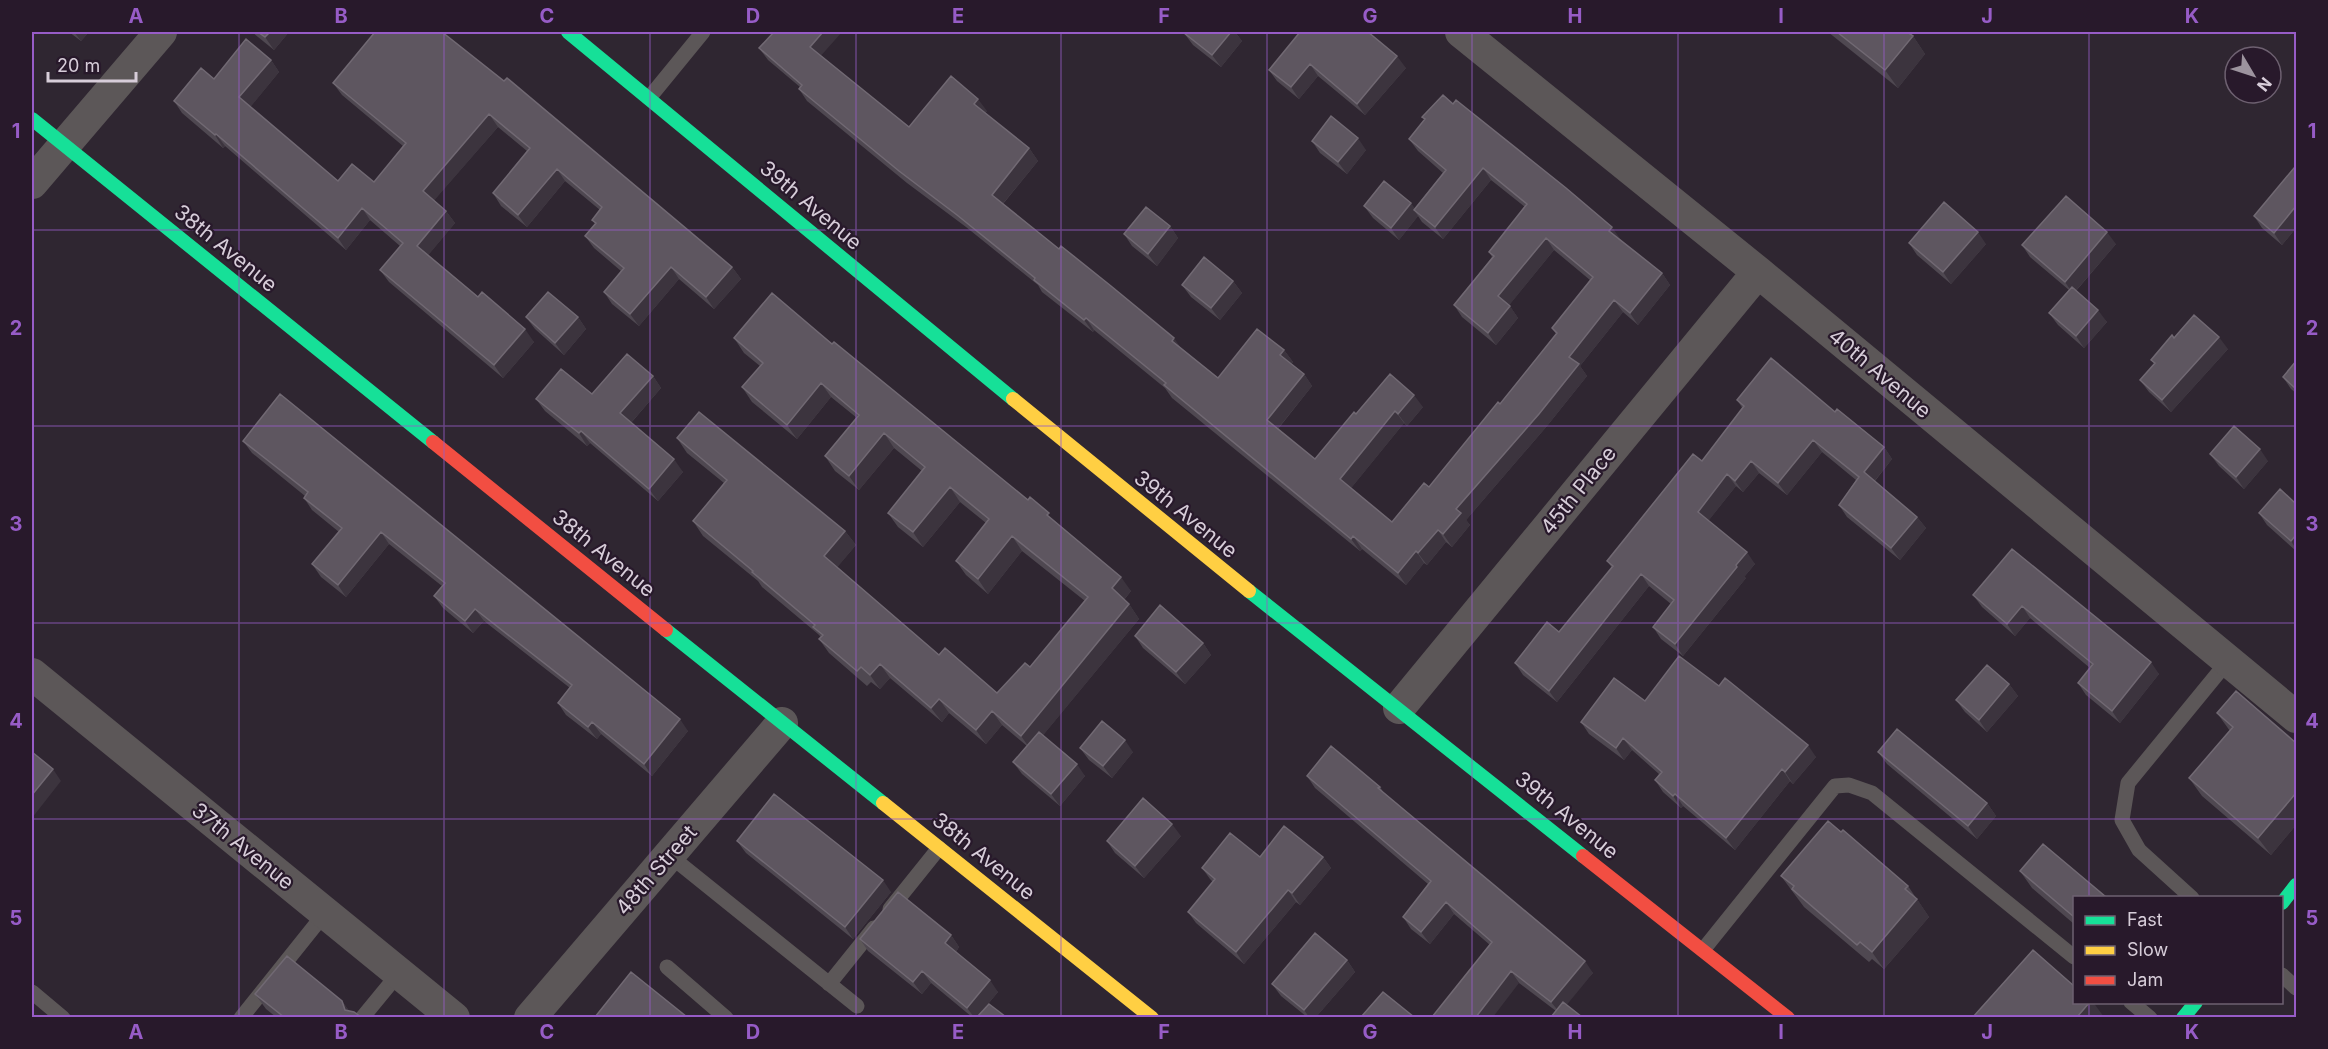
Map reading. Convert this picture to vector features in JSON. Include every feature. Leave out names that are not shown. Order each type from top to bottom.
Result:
[{"type":"main road","name":"39th Avenue","points":[[568,32],[1178,535],[1788,1017]]},
{"type":"main road","name":"38th Avenue","points":[[32,119],[782,723],[1152,1017]]},
{"type":"main road","points":[[2283,902],[2296,885]]},
{"type":"main road","points":[[2183,1017],[2194,1004]]},
{"type":"street","points":[[32,183],[161,32]]},
{"type":"street","name":"40th Avenue","points":[[1461,32],[1758,272],[2296,717]]},
{"type":"street","name":"45th Place","points":[[1399,708],[1758,272]]},
{"type":"street","name":"37th Avenue","points":[[32,674],[454,1017]]},
{"type":"street","name":"48th Street","points":[[530,1017],[782,723]]},
{"type":"lane","points":[[649,98],[703,32]]},
{"type":"lane","points":[[2192,896],[2139,850],[2122,820],[2123,810],[2128,783],[2228,661]]},
{"type":"lane","points":[[1703,950],[1835,786],[1849,785],[1872,794],[2073,956]]},
{"type":"lane","points":[[829,984],[939,848]]},
{"type":"lane","points":[[669,855],[857,1006]]},
{"type":"lane","points":[[241,1017],[325,913]]},
{"type":"lane","points":[[667,967],[726,1017]]},
{"type":"lane","points":[[362,1017],[399,973]]},
{"type":"lane","points":[[2283,976],[2296,988]]},
{"type":"lane","points":[[32,992],[63,1017]]},
{"type":"lane","points":[[2134,1004],[2150,1017]]},
{"type":"building","points":[[258,32],[270,32],[265,37]]},
{"type":"building","points":[[375,32],[442,32],[504,81],[507,78],[732,267],[706,297],[671,267],[630,314],[604,292],[624,268],[585,236],[596,223],[592,220],[602,207],[557,169],[518,215],[493,193],[530,148],[489,114],[423,191],[446,211],[417,246],[478,297],[482,292],[525,329],[494,365],[380,270],[403,243],[362,208],[338,238],[174,101],[201,68],[214,79],[246,39],[271,60],[239,97],[338,181],[352,164],[374,182],[406,143],[333,83]]},
{"type":"building","points":[[774,32],[823,32],[810,47],[909,127],[951,76],[978,99],[974,104],[1029,148],[992,195],[1059,249],[1061,246],[1111,286],[1174,338],[1172,341],[1218,378],[1257,329],[1284,350],[1280,355],[1304,374],[1267,420],[1315,459],[1354,412],[1356,414],[1390,374],[1414,395],[1398,414],[1395,411],[1340,479],[1392,522],[1424,483],[1429,487],[1498,402],[1500,404],[1557,333],[1552,328],[1593,277],[1546,238],[1498,296],[1510,306],[1488,333],[1454,305],[1494,256],[1489,252],[1527,204],[1483,168],[1435,227],[1414,210],[1446,170],[1409,139],[1425,119],[1422,117],[1443,95],[1453,104],[1456,100],[1566,188],[1612,227],[1609,231],[1662,273],[1630,313],[1614,300],[1569,357],[1579,364],[1539,414],[1456,509],[1461,513],[1443,534],[1438,530],[1418,553],[1416,551],[1398,573],[1353,536],[1351,539],[1164,385],[1166,383],[1086,318],[1084,320],[1034,280],[1035,278],[799,89],[802,85],[759,48]]},
{"type":"building","points":[[1185,32],[1231,32],[1212,55]]},
{"type":"building","points":[[1300,32],[1368,32],[1397,56],[1357,104],[1310,64],[1291,87],[1269,70]]},
{"type":"building","points":[[1837,32],[1907,32],[1913,36],[1885,70]]},
{"type":"building","points":[[1331,116],[1358,138],[1338,162],[1312,141]]},
{"type":"building","points":[[2294,168],[2296,170],[2296,206],[2274,233],[2254,216]]},
{"type":"building","points":[[1384,181],[1411,203],[1391,228],[1364,206]]},
{"type":"building","points":[[2066,196],[2107,232],[2065,282],[2022,245]]},
{"type":"building","points":[[1944,202],[1978,232],[1943,272],[1909,243]]},
{"type":"building","points":[[1146,207],[1170,226],[1148,254],[1124,234]]},
{"type":"building","points":[[1204,257],[1233,281],[1211,308],[1182,285]]},
{"type":"building","points":[[2072,287],[2098,310],[2076,336],[2049,313]]},
{"type":"building","points":[[548,292],[578,317],[555,343],[526,317]]},
{"type":"building","points":[[772,293],[832,344],[834,342],[1028,500],[1030,497],[1049,513],[1047,515],[1121,577],[1112,588],[1129,604],[1021,736],[992,711],[976,730],[939,699],[931,708],[880,664],[870,675],[861,667],[857,671],[819,639],[823,635],[813,627],[815,625],[693,521],[727,480],[677,438],[699,412],[845,531],[824,556],[939,655],[945,648],[997,693],[1025,663],[1030,667],[1088,597],[1012,536],[978,579],[956,561],[989,519],[950,487],[913,532],[888,513],[925,467],[884,433],[849,476],[825,456],[859,415],[821,383],[787,425],[742,387],[763,363],[734,338]]},
{"type":"building","points":[[2194,315],[2219,337],[2162,400],[2140,380],[2155,363],[2151,360],[2172,335],[2174,338]]},
{"type":"building","points":[[627,354],[653,376],[620,413],[674,459],[649,489],[581,431],[579,433],[536,399],[561,369],[592,394]]},
{"type":"building","points":[[1771,358],[1835,412],[1837,409],[1884,447],[1864,472],[1917,517],[1891,548],[1839,505],[1859,477],[1813,440],[1778,483],[1751,461],[1735,481],[1727,474],[1698,512],[1747,552],[1675,644],[1653,627],[1674,600],[1641,574],[1549,691],[1515,663],[1547,622],[1559,632],[1613,566],[1607,561],[1693,454],[1702,461],[1744,406],[1737,400]]},
{"type":"building","points":[[2296,361],[2296,389],[2283,377]]},
{"type":"building","points":[[280,394],[680,719],[644,764],[592,722],[588,727],[558,703],[572,685],[475,609],[465,621],[434,596],[445,583],[381,532],[338,585],[312,564],[342,528],[304,498],[308,492],[243,441]]},
{"type":"building","points":[[2234,426],[2260,449],[2236,477],[2210,454]]},
{"type":"building","points":[[2280,489],[2294,502],[2296,500],[2296,535],[2291,541],[2259,513]]},
{"type":"building","points":[[2012,549],[2151,662],[2112,711],[2078,683],[2093,664],[2022,606],[2007,624],[1973,595]]},
{"type":"building","points":[[1160,605],[1203,643],[1176,672],[1135,636]]},
{"type":"building","points":[[1679,656],[1719,686],[1725,678],[1808,745],[1785,772],[1782,769],[1726,838],[1675,794],[1673,796],[1655,780],[1662,772],[1623,738],[1616,748],[1581,722],[1614,678],[1645,701]]},
{"type":"building","points":[[1987,665],[2009,684],[1979,720],[1956,700]]},
{"type":"building","points":[[2236,691],[2296,743],[2296,793],[2258,838],[2189,778],[2233,727],[2217,713]]},
{"type":"building","points":[[1102,721],[1125,740],[1103,766],[1080,748]]},
{"type":"building","points":[[1897,729],[1987,803],[1968,826],[1878,752]]},
{"type":"building","points":[[1039,732],[1077,764],[1051,794],[1013,762]]},
{"type":"building","points":[[1331,746],[1585,961],[1551,1002],[1511,971],[1476,1017],[1432,1017],[1492,942],[1446,902],[1421,932],[1403,917],[1431,881],[1307,776]]},
{"type":"building","points":[[32,752],[53,769],[32,795]]},
{"type":"building","points":[[774,794],[883,880],[845,927],[737,841]]},
{"type":"building","points":[[1143,798],[1172,824],[1135,866],[1107,841]]},
{"type":"building","points":[[1828,821],[1841,832],[1843,830],[1908,886],[1905,889],[1917,899],[1872,952],[1860,942],[1857,945],[1792,889],[1794,886],[1781,876]]},
{"type":"building","points":[[1284,826],[1323,857],[1292,893],[1288,890],[1236,952],[1188,912],[1215,879],[1202,868],[1230,833],[1260,857]]},
{"type":"building","points":[[2043,844],[2105,896],[2073,896],[2073,916],[2020,871]]},
{"type":"building","points":[[898,892],[951,935],[945,943],[990,980],[967,1008],[922,971],[913,982],[860,939]]},
{"type":"building","points":[[1315,933],[1347,960],[1304,1010],[1272,984]]},
{"type":"building","points":[[2033,950],[2073,985],[2073,1004],[2088,1004],[2077,1017],[1973,1017]]},
{"type":"building","points":[[287,956],[342,1001],[345,1010],[361,1017],[284,1017],[255,994]]},
{"type":"building","points":[[631,972],[687,1017],[595,1017]]},
{"type":"building","points":[[1383,992],[1414,1017],[1361,1017]]},
{"type":"building","points":[[1563,1002],[1582,1017],[1551,1017]]},
{"type":"building","points":[[989,1004],[1006,1017],[977,1017]]},
{"type":"traffic: fast","points":[[568,32],[1013,399]]},
{"type":"traffic: fast","points":[[32,119],[433,442]]},
{"type":"traffic: fast","points":[[1249,591],[1583,856]]},
{"type":"traffic: fast","points":[[666,630],[883,803]]},
{"type":"traffic: fast","points":[[2283,902],[2296,885]]},
{"type":"traffic: fast","points":[[2183,1018],[2194,1004]]},
{"type":"traffic: slow","points":[[1013,399],[1249,591]]},
{"type":"traffic: slow","points":[[883,803],[1152,1018]]},
{"type":"traffic: jam","points":[[433,442],[666,630]]},
{"type":"traffic: jam","points":[[1583,856],[1788,1018]]}]
